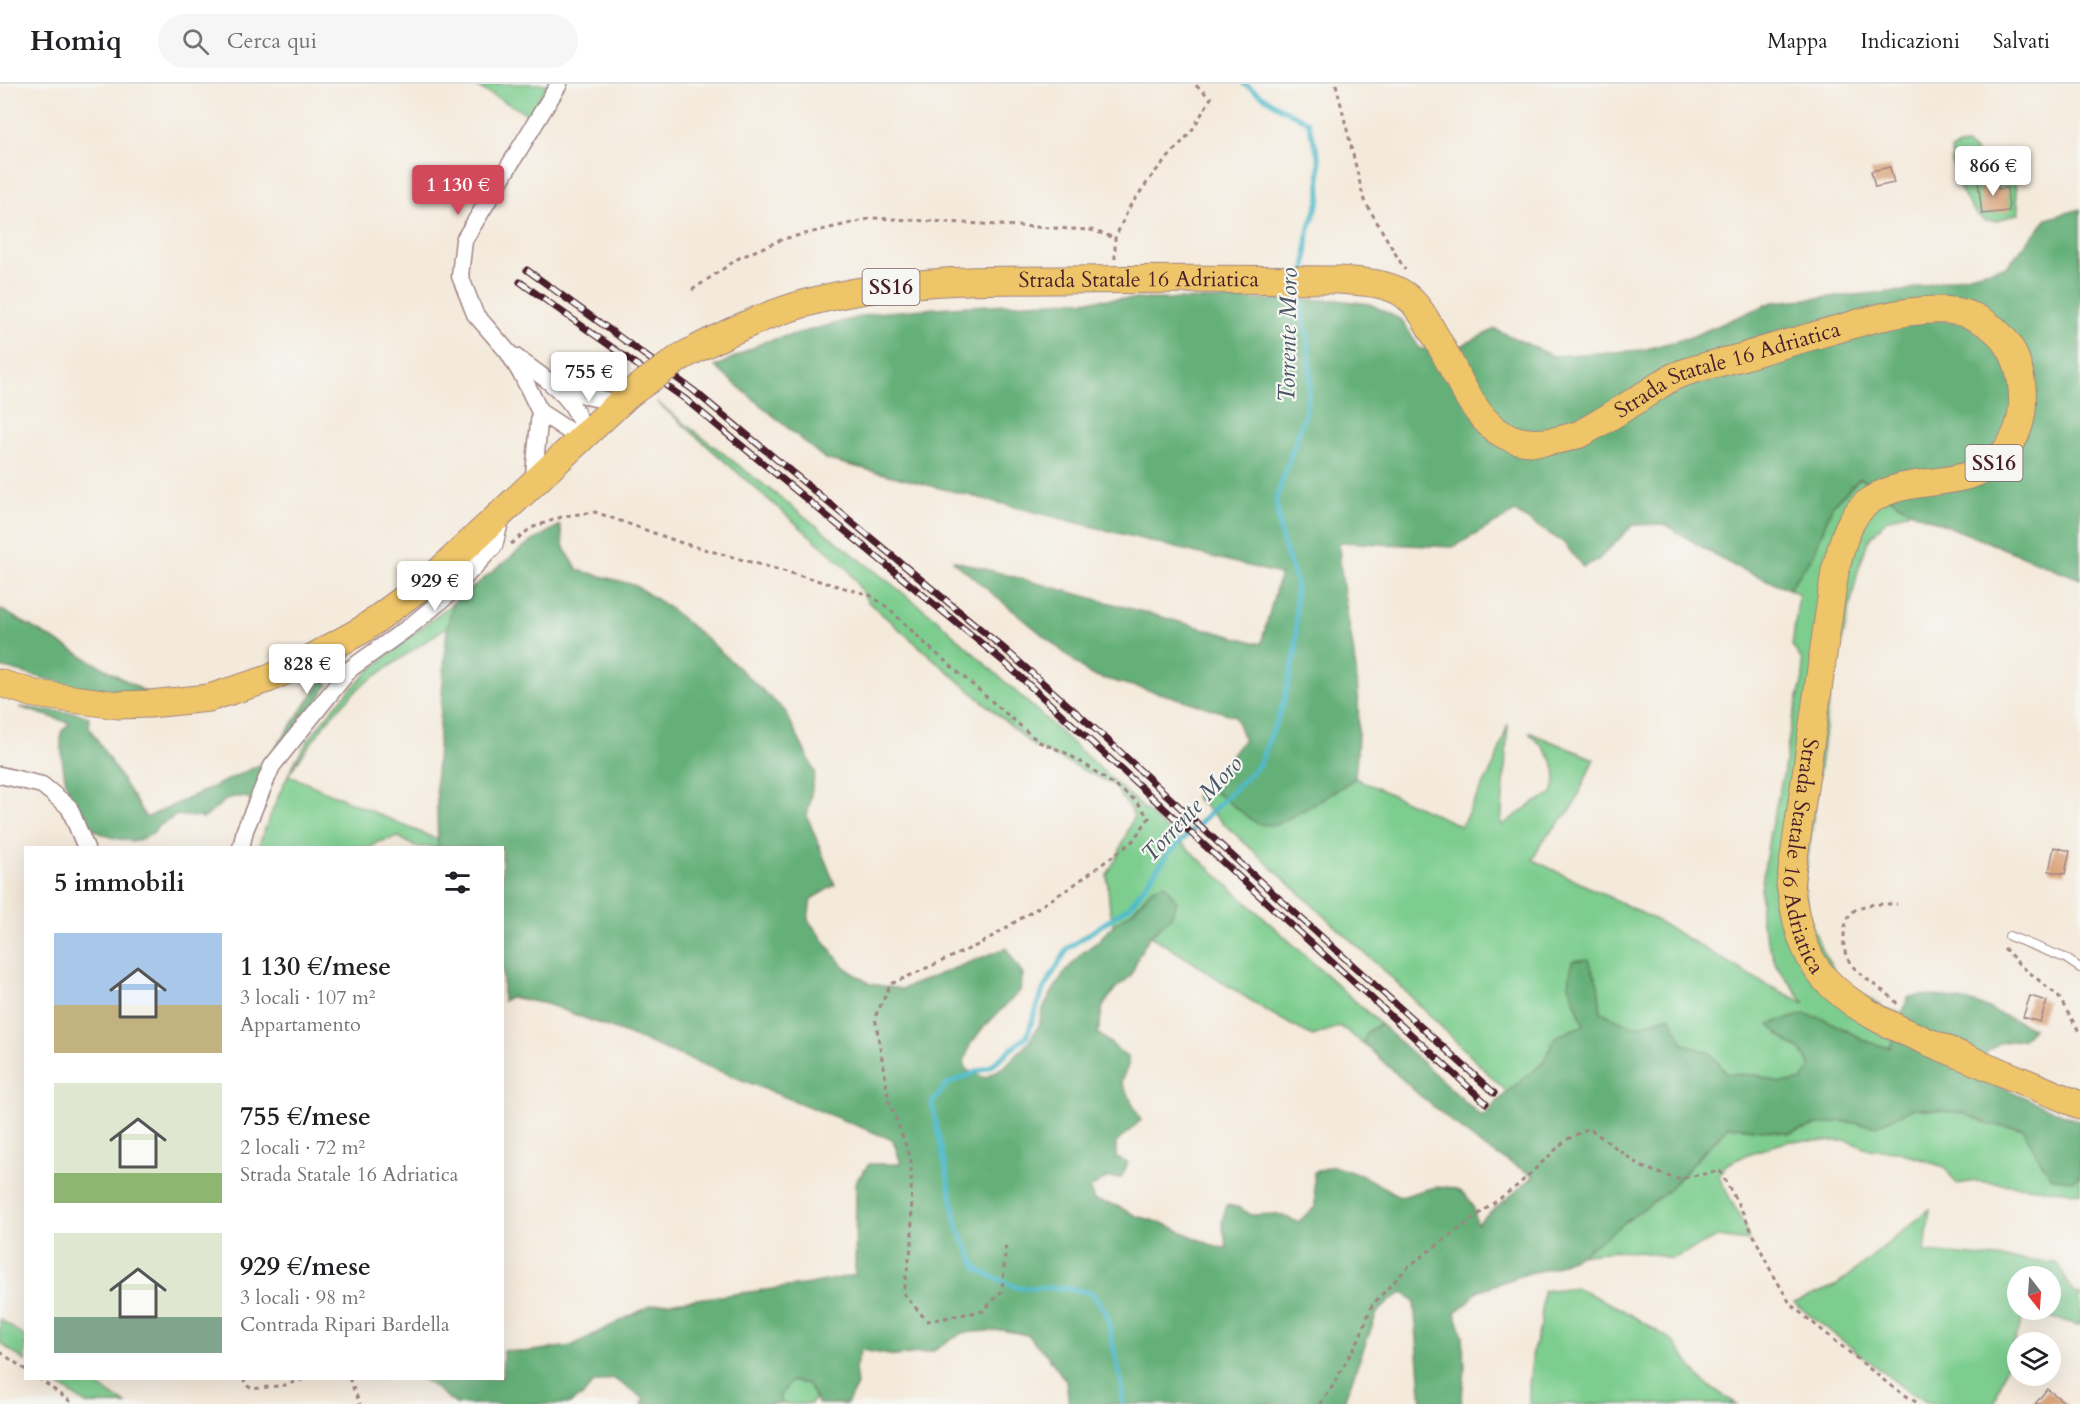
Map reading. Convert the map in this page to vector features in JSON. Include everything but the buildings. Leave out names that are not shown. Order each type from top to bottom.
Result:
[{"type":"main road","name":"Strada Statale 16 Adriatica","points":[[533,485],[625,399],[681,357],[758,319],[814,301],[872,289],[954,281],[1114,279],[1339,280],[1383,285],[1404,294],[1420,311],[1481,418],[1502,434],[1518,441],[1536,443],[1563,440],[1580,434],[1673,377],[1882,317],[1942,310],[1964,312],[1984,322],[2013,350],[2023,393],[2021,422],[2014,440],[2001,457],[1986,470],[1969,477],[1901,487],[1886,492],[1871,500],[1858,511],[1849,524],[1836,571],[1790,885],[1795,919],[1805,947],[1823,977],[1855,1004],[1894,1026],[2080,1106]]},
{"type":"main road","name":"SS16","points":[[0,683],[35,694],[118,705],[160,704],[209,698],[268,679],[306,662],[363,630],[415,592],[533,485]]},
{"type":"street","points":[[559,84],[464,240],[460,276],[475,314],[508,352],[540,412],[581,439]]},
{"type":"street","points":[[508,352],[554,385],[566,398],[580,420],[581,439]]},
{"type":"street","points":[[554,385],[590,397],[625,399]]},
{"type":"street","points":[[533,485],[540,412]]},
{"type":"street","points":[[241,846],[245,830],[273,766],[350,669],[447,596],[494,546],[502,514]]},
{"type":"street","points":[[408,627],[418,607],[415,592]]},
{"type":"street","points":[[0,774],[42,785],[69,807],[85,846]]},
{"type":"lane","points":[[2008,936],[2065,958],[2080,968]]},
{"type":"path","points":[[1114,279],[1115,238],[1130,206],[1155,172],[1191,132],[1210,98],[1194,84]]},
{"type":"path","points":[[1336,84],[1364,200],[1406,271]]},
{"type":"path","points":[[692,290],[739,258],[783,239],[873,218],[1091,230],[1115,238]]},
{"type":"path","points":[[506,548],[531,528],[564,516],[595,512],[682,543],[870,595],[887,607],[1039,742],[1064,752],[1089,767],[1136,801],[1149,818],[1132,842],[1071,887],[980,944],[891,984],[875,1017],[889,1101],[911,1159],[912,1242],[903,1293],[927,1321],[983,1311],[1002,1291],[1006,1244]]},
{"type":"path","points":[[1894,1026],[1898,1007],[1894,999],[1859,973],[1849,962],[1844,951],[1844,940],[1848,916],[1853,910],[1876,904],[1897,904]]},
{"type":"path","points":[[2008,936],[2003,947],[2019,964],[2058,996],[2080,1033]]},
{"type":"path","points":[[1320,1404],[1360,1337],[1372,1305],[1408,1266],[1518,1185],[1566,1140],[1589,1128],[1642,1167],[1676,1179],[1720,1171],[1791,1305],[1891,1386],[1919,1404]]},
{"type":"path","points":[[0,1352],[24,1369]]},
{"type":"path","points":[[41,1380],[74,1404]]},
{"type":"path","points":[[244,1380],[252,1389],[285,1385],[301,1380]]},
{"type":"path","points":[[351,1380],[360,1404]]},
{"type":"green space","points":[[472,84],[548,84],[529,115]]},
{"type":"green space","points":[[1966,145],[1975,151],[1985,167],[2004,174],[2015,184],[2019,213],[1997,221],[1984,221],[1970,206],[1960,189],[1951,150]]},
{"type":"green space","points":[[2080,209],[2080,579],[1910,511],[1860,478],[1832,506],[1814,554],[1789,589],[1734,566],[1664,524],[1633,525],[1598,560],[1583,567],[1563,542],[1515,512],[1453,547],[1339,542],[1358,692],[1355,778],[1320,801],[1276,825],[1258,824],[1208,787],[1244,739],[1235,716],[1091,675],[952,560],[1261,644],[1280,574],[825,459],[715,367],[764,342],[875,313],[1115,299],[1337,300],[1370,304],[1402,320],[1420,349],[1461,346],[1495,329],[1553,356],[1643,350],[1691,337],[1773,302],[1902,291],[2007,266],[2047,219]]},
{"type":"green space","points":[[657,402],[934,617],[1380,1024],[1367,1032],[1363,1043],[1340,1026],[1313,1036],[1271,1013],[1150,936],[1170,918],[1153,888],[1133,911],[1113,925],[1107,875],[1118,855],[1134,815],[1114,785],[1034,746],[868,602],[848,569]]},
{"type":"green space","points":[[1860,478],[1910,511],[1886,520],[1868,541],[1858,571],[1829,698],[1804,887],[1809,917],[1822,951],[1840,980],[1884,1008],[1903,1014],[1890,1048],[1868,1042],[1824,1019],[1805,1014],[1769,1024],[1786,1041],[1801,1050],[1811,1067],[1802,1081],[1779,1083],[1757,1075],[1727,1074],[1710,1053],[1634,1027],[1601,1012],[1598,984],[1574,1000],[1584,1025],[1555,1037],[1543,1063],[1507,1092],[1394,980],[1195,797],[1201,787],[1208,787],[1258,824],[1276,825],[1320,801],[1355,778],[1461,826],[1495,763],[1508,724],[1501,826],[1532,804],[1552,794],[1556,776],[1553,763],[1542,746],[1528,732],[1594,759],[1573,807],[1541,843],[1533,860],[1652,918],[1765,984],[1805,1003],[1776,965],[1761,921],[1761,889],[1770,832],[1803,678],[1802,660],[1792,646],[1799,594],[1789,589],[1814,554],[1832,506]]},
{"type":"green space","points":[[560,525],[564,548],[578,570],[634,585],[667,606],[708,640],[785,711],[815,772],[807,816],[835,885],[811,899],[808,920],[844,967],[870,984],[902,989],[1006,948],[1023,975],[1020,991],[981,1030],[970,1045],[964,1062],[967,1070],[985,1078],[1005,1066],[1029,1042],[1039,1025],[1043,1009],[1064,973],[1113,925],[1133,911],[1153,888],[1165,884],[1177,902],[1170,918],[1150,936],[1139,954],[1131,976],[1115,989],[1103,1006],[1098,1033],[1128,1058],[1128,1066],[1121,1081],[1141,1120],[1116,1143],[1116,1158],[1128,1163],[1121,1178],[1106,1178],[1090,1189],[1094,1200],[1162,1223],[1216,1247],[1227,1248],[1222,1221],[1227,1205],[1240,1208],[1251,1215],[1278,1214],[1298,1222],[1315,1207],[1314,1172],[1333,1166],[1363,1176],[1401,1197],[1438,1187],[1456,1189],[1471,1202],[1477,1224],[1534,1176],[1483,1147],[1418,1094],[1363,1043],[1367,1032],[1380,1024],[1482,1117],[1507,1092],[1543,1063],[1555,1037],[1584,1025],[1569,985],[1572,961],[1588,959],[1598,984],[1601,1012],[1634,1027],[1670,1016],[1683,1044],[1710,1053],[1727,1074],[1757,1075],[1779,1083],[1801,1081],[1811,1067],[1801,1050],[1786,1041],[1769,1024],[1805,1014],[1824,1019],[1868,1042],[1890,1048],[1908,997],[1932,995],[1975,1003],[2033,1028],[2023,1039],[1999,1043],[1986,1053],[1986,1080],[2080,1122],[2080,1175],[2073,1180],[2052,1178],[2023,1128],[1991,1125],[1963,1113],[1914,1108],[1875,1126],[1841,1121],[1790,1133],[1728,1126],[1665,1193],[1580,1255],[1552,1268],[1529,1273],[1477,1291],[1468,1303],[1455,1312],[1463,1336],[1465,1370],[1461,1404],[1422,1404],[1414,1301],[1403,1292],[1377,1313],[1343,1404],[1069,1404],[1066,1381],[1047,1355],[1027,1335],[1002,1330],[962,1333],[933,1351],[896,1356],[861,1350],[855,1368],[857,1385],[847,1404],[818,1404],[808,1384],[791,1381],[780,1396],[782,1404],[642,1404],[645,1399],[613,1378],[592,1384],[583,1396],[570,1404],[456,1404],[424,1380],[504,1380],[504,1350],[524,1352],[571,1346],[652,1305],[810,1284],[855,1275],[856,1181],[869,1164],[901,1164],[893,1140],[547,1004],[510,997],[504,1000],[504,846],[438,846],[436,775],[447,628],[453,603],[526,545]]},
{"type":"green space","points":[[453,603],[448,626],[361,686],[328,720],[288,775],[316,730],[370,670]]},
{"type":"green space","points":[[0,609],[151,695],[77,687],[0,667]]},
{"type":"green space","points":[[324,678],[328,685],[253,800],[244,797],[231,798],[204,818],[177,815],[157,827],[154,833],[133,841],[102,834],[89,825],[71,799],[61,749],[61,732],[70,723],[19,707],[77,713],[89,717],[89,727],[146,818],[266,762]]},
{"type":"green space","points":[[288,775],[438,840],[438,846],[413,846],[399,837],[378,842],[373,846],[259,846]]},
{"type":"green space","points":[[1914,1108],[1963,1113],[1991,1125],[2023,1128],[2038,1157],[2073,1180],[2080,1175],[2080,1193],[1976,1181],[1957,1184],[1944,1167],[1897,1151],[1867,1149],[1848,1141],[1789,1141],[1745,1155],[1724,1166],[1719,1177],[1744,1225],[1749,1241],[1717,1237],[1672,1259],[1650,1253],[1626,1251],[1580,1255],[1665,1193],[1729,1126],[1790,1133],[1841,1121],[1875,1126]]},
{"type":"green space","points":[[1930,1209],[1925,1252],[2056,1263],[2058,1266],[2007,1266],[2007,1320],[2022,1320],[2018,1332],[2007,1332],[2007,1365],[1994,1404],[1930,1404],[1909,1392],[1794,1303],[1837,1285]]},
{"type":"green space","points":[[2061,1271],[2074,1293],[2080,1294],[2080,1325],[2060,1320]]},
{"type":"green space","points":[[1575,1287],[1621,1309],[1672,1340],[1703,1382],[1737,1404],[1529,1404],[1533,1350],[1541,1325],[1543,1291]]},
{"type":"green space","points":[[0,1319],[24,1336],[24,1360],[0,1343]]},
{"type":"green space","points":[[51,1380],[90,1380],[126,1404],[86,1404]]},
{"type":"green space","points":[[790,1381],[808,1384],[815,1398],[811,1404],[782,1404],[780,1396]]},
{"type":"waterway","name":"Torrente Moro","points":[[1244,84],[1282,109],[1308,122],[1319,158],[1320,198],[1308,232],[1305,273]]},
{"type":"waterway","name":"Torrente Moro","points":[[1123,1404],[1122,1386],[1106,1312],[1092,1293],[1064,1288],[1018,1288],[978,1270],[958,1229],[932,1103],[947,1084],[991,1066],[1027,1036],[1043,990],[1068,948],[1130,906],[1169,853],[1259,765],[1283,705],[1296,651],[1296,581],[1281,537],[1276,499],[1305,414],[1311,378],[1308,338],[1302,310],[1304,288]]},
{"type":"railway","points":[[527,270],[693,390],[1008,652],[1494,1093]]},
{"type":"railway","points":[[520,282],[685,399],[1003,661],[1486,1103]]}]
